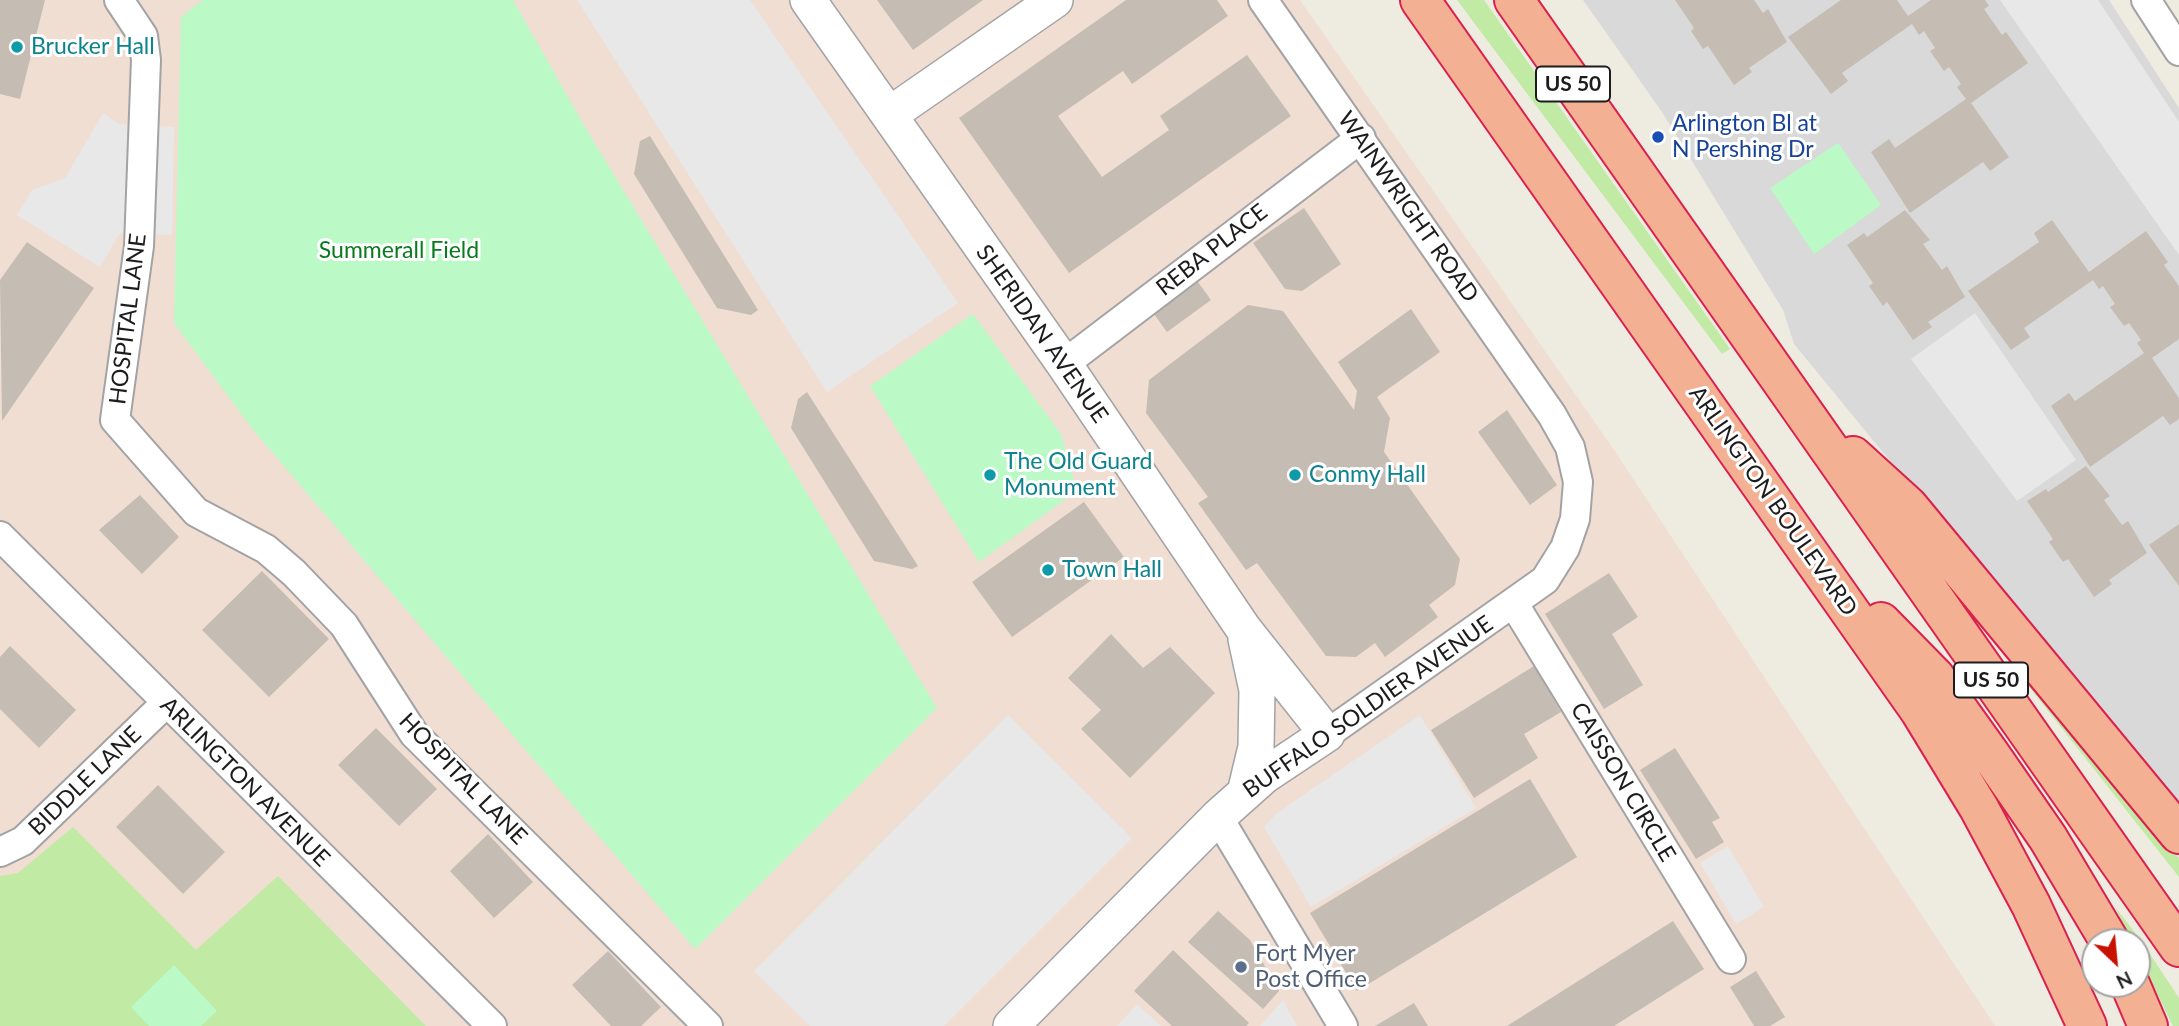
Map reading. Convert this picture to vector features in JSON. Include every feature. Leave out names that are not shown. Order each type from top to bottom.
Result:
[{"type":"highway","name":"ARLINGTON BOULEVARD","points":[[1420,0],[1890,666],[1951,760],[2031,905],[2087,1026]]},
{"type":"highway","name":"US 50","points":[[1514,0],[2175,938]]},
{"type":"highway","points":[[1804,413],[1908,506],[2179,834]]},
{"type":"highway","points":[[1792,530],[1935,677],[2049,838],[2102,928]]},
{"type":"highway","points":[[2136,998],[2148,1026]]},
{"type":"street","name":"HOSPITAL LANE","points":[[119,0],[143,36],[146,60],[139,246],[115,420],[196,512],[266,549],[302,581],[344,625],[414,734],[708,1026]]},
{"type":"street","name":"SHERIDAN AVENUE","points":[[808,0],[1064,364],[1243,628],[1326,734]]},
{"type":"street","points":[[889,115],[1055,0]]},
{"type":"street","name":"WAINWRIGHT ROAD","points":[[1263,0],[1552,415]]},
{"type":"street","points":[[2146,0],[2179,51]]},
{"type":"street","name":"REBA PLACE","points":[[1064,364],[1361,138]]},
{"type":"street","name":"BUFFALO SOLDIER AVENUE","points":[[1011,1026],[1245,793],[1545,580],[1565,548],[1575,519],[1578,482],[1570,447],[1552,415]]},
{"type":"street","name":"ARLINGTON AVENUE","points":[[0,536],[492,1026]]},
{"type":"street","name":"CAISSON CIRCLE","points":[[1514,604],[1731,959]]},
{"type":"street","points":[[1243,628],[1256,690],[1256,747],[1245,793]]},
{"type":"street","name":"BIDDLE LANE","points":[[0,852],[23,841],[166,703]]},
{"type":"street","points":[[1218,817],[1343,1026]]},
{"type":"shaded area","points":[[0,0],[1300,0],[1612,447],[1995,1026],[0,1026]]},
{"type":"shaded area","points":[[577,0],[750,0],[958,303],[827,392]]},
{"type":"shaded area","points":[[1583,0],[2109,0],[2179,108],[2179,813],[1794,344],[1783,310],[1662,112]]},
{"type":"shaded area","points":[[2000,0],[2098,0],[2179,122],[2179,255]]},
{"type":"shaded area","points":[[103,113],[119,124],[174,127],[172,235],[120,233],[100,267],[17,215],[32,190],[65,178]]},
{"type":"shaded area","points":[[1975,313],[2076,460],[2017,501],[1911,359]]},
{"type":"shaded area","points":[[1008,715],[1132,838],[944,1026],[810,1026],[754,971]]},
{"type":"shaded area","points":[[1420,715],[1476,808],[1311,907],[1264,827],[1277,813]]},
{"type":"shaded area","points":[[1728,846],[1764,907],[1736,924],[1700,863]]},
{"type":"shaded area","points":[[1283,1000],[1297,1026],[1260,1026]]},
{"type":"shaded area","points":[[1137,1004],[1161,1026],[1117,1026]]},
{"type":"green space","name":"Summerall Field","points":[[203,0],[513,0],[585,127],[937,708],[695,949],[254,431],[174,323],[181,17]]},
{"type":"green space","points":[[1457,0],[1484,0],[1730,349],[1722,354]]},
{"type":"green space","points":[[1838,143],[1881,205],[1814,254],[1770,188]]},
{"type":"green space","points":[[973,314],[1061,434],[1077,491],[979,562],[870,386]]},
{"type":"green space","points":[[1992,629],[2179,858],[2179,877],[2030,688],[1991,634]]},
{"type":"green space","points":[[73,827],[196,950],[278,876],[426,1026],[0,1026],[0,876],[18,873]]},
{"type":"green space","points":[[2115,907],[2131,928],[2125,928]]},
{"type":"green space","points":[[2151,956],[2179,998],[2179,1026],[2173,1026],[2151,981]]},
{"type":"green space","points":[[174,965],[217,1011],[201,1026],[149,1026],[131,1007]]},
{"type":"building","name":"Brucker Hall","points":[[0,0],[45,0],[20,99],[0,94]]},
{"type":"building","points":[[877,0],[983,0],[913,50]]},
{"type":"building","points":[[1126,0],[1217,0],[1228,16],[1132,84],[1123,71],[1058,116],[1102,177],[1169,130],[1160,116],[1247,55],[1291,116],[1069,273],[959,118]]},
{"type":"building","points":[[1675,0],[1754,0],[1763,13],[1768,9],[1787,42],[1749,68],[1752,72],[1734,85],[1708,46],[1703,49],[1691,31],[1694,28]]},
{"type":"building","points":[[1841,0],[1897,0],[1908,16],[1931,0],[1985,0],[1989,6],[1984,9],[2002,35],[2006,32],[2028,63],[1971,103],[2009,157],[1990,171],[1983,162],[1910,213],[1871,152],[1889,139],[1895,148],[1966,99],[1957,87],[1961,84],[1949,67],[1944,71],[1930,51],[1935,48],[1924,31],[1919,35],[1912,24],[1842,73],[1848,81],[1831,94],[1788,37]]},
{"type":"building","points":[[650,136],[758,310],[751,315],[717,308],[634,174],[640,141]]},
{"type":"building","points":[[1304,208],[1341,264],[1302,291],[1285,289],[1253,243]]},
{"type":"building","points":[[1905,210],[1930,240],[1923,244],[1942,270],[1947,266],[1965,297],[1928,322],[1932,327],[1913,340],[1887,302],[1883,306],[1869,286],[1873,283],[1847,245],[1864,233],[1867,237]]},
{"type":"building","points":[[2052,220],[2089,272],[2146,231],[2168,262],[2164,265],[2179,286],[2179,339],[2152,358],[2179,398],[2179,419],[2170,425],[2163,416],[2090,467],[2051,406],[2069,393],[2075,401],[2144,353],[2137,343],[2141,340],[2129,323],[2124,326],[2110,307],[2115,304],[2103,286],[2099,289],[2093,280],[2024,328],[2030,337],[2011,350],[1968,291],[2039,242],[2034,233]]},
{"type":"building","points":[[27,242],[94,288],[2,421],[0,280]]},
{"type":"building","points":[[1198,282],[1211,300],[1167,332],[1154,314]]},
{"type":"building","name":"Conmy Hall","points":[[1248,305],[1283,311],[1354,410],[1357,391],[1338,362],[1411,309],[1440,352],[1377,397],[1390,418],[1384,452],[1460,559],[1455,585],[1429,605],[1438,617],[1385,657],[1375,643],[1356,657],[1326,656],[1257,563],[1246,570],[1198,503],[1208,497],[1146,413],[1149,380]]},
{"type":"building","points":[[807,392],[918,566],[912,569],[874,561],[791,428],[798,399]]},
{"type":"building","points":[[1507,410],[1557,485],[1530,505],[1478,432]]},
{"type":"building","points":[[2086,466],[2110,496],[2104,500],[2122,525],[2128,521],[2147,553],[2109,580],[2112,584],[2094,597],[2068,559],[2063,562],[2049,542],[2053,539],[2027,501],[2046,489],[2048,492]]},
{"type":"building","points":[[140,495],[179,537],[142,574],[99,530]]},
{"type":"building","name":"Town Hall","points":[[1084,502],[1124,557],[1012,637],[972,582]]},
{"type":"building","points":[[2179,524],[2179,586],[2149,545]]},
{"type":"building","points":[[262,571],[329,639],[269,697],[202,630]]},
{"type":"building","points":[[1609,573],[1638,617],[1612,634],[1643,685],[1604,709],[1545,614]]},
{"type":"building","points":[[1111,634],[1143,668],[1170,647],[1215,693],[1130,778],[1081,729],[1101,710],[1068,678]]},
{"type":"building","points":[[10,646],[76,710],[39,748],[0,709],[0,657]]},
{"type":"building","points":[[1534,666],[1561,712],[1524,734],[1538,758],[1474,798],[1431,730]]},
{"type":"building","points":[[376,728],[437,789],[399,826],[338,765]]},
{"type":"building","points":[[1675,748],[1720,818],[1712,822],[1724,842],[1696,859],[1640,770]]},
{"type":"building","points":[[1530,779],[1577,857],[1357,991],[1310,913]]},
{"type":"building","points":[[158,785],[225,852],[183,894],[116,827]]},
{"type":"building","points":[[488,834],[533,882],[494,918],[450,871]]},
{"type":"building","name":"Fort Myer Post Office","points":[[1218,911],[1250,940],[1279,991],[1263,1009],[1188,942]]},
{"type":"building","points":[[1673,921],[1704,969],[1614,1026],[1507,1026]]},
{"type":"building","points":[[1173,950],[1249,1023],[1246,1026],[1172,1026],[1134,991]]},
{"type":"building","points":[[608,951],[661,1007],[641,1026],[611,1026],[572,985]]},
{"type":"building","points":[[1756,971],[1785,1017],[1770,1026],[1754,1026],[1730,987]]},
{"type":"building","points":[[1414,1003],[1428,1026],[1375,1026]]},
{"type":"place","name":"Brucker Hall","points":[[17,47]]},
{"type":"place","name":"Arlington Bl at N Pershing Dr","points":[[1658,137]]},
{"type":"place","name":"The Old Guard Monument","points":[[990,475]]},
{"type":"place","name":"Conmy Hall","points":[[1295,475]]},
{"type":"place","name":"Town Hall","points":[[1048,570]]},
{"type":"place","name":"Fort Myer Post Office","points":[[1241,967]]}]
